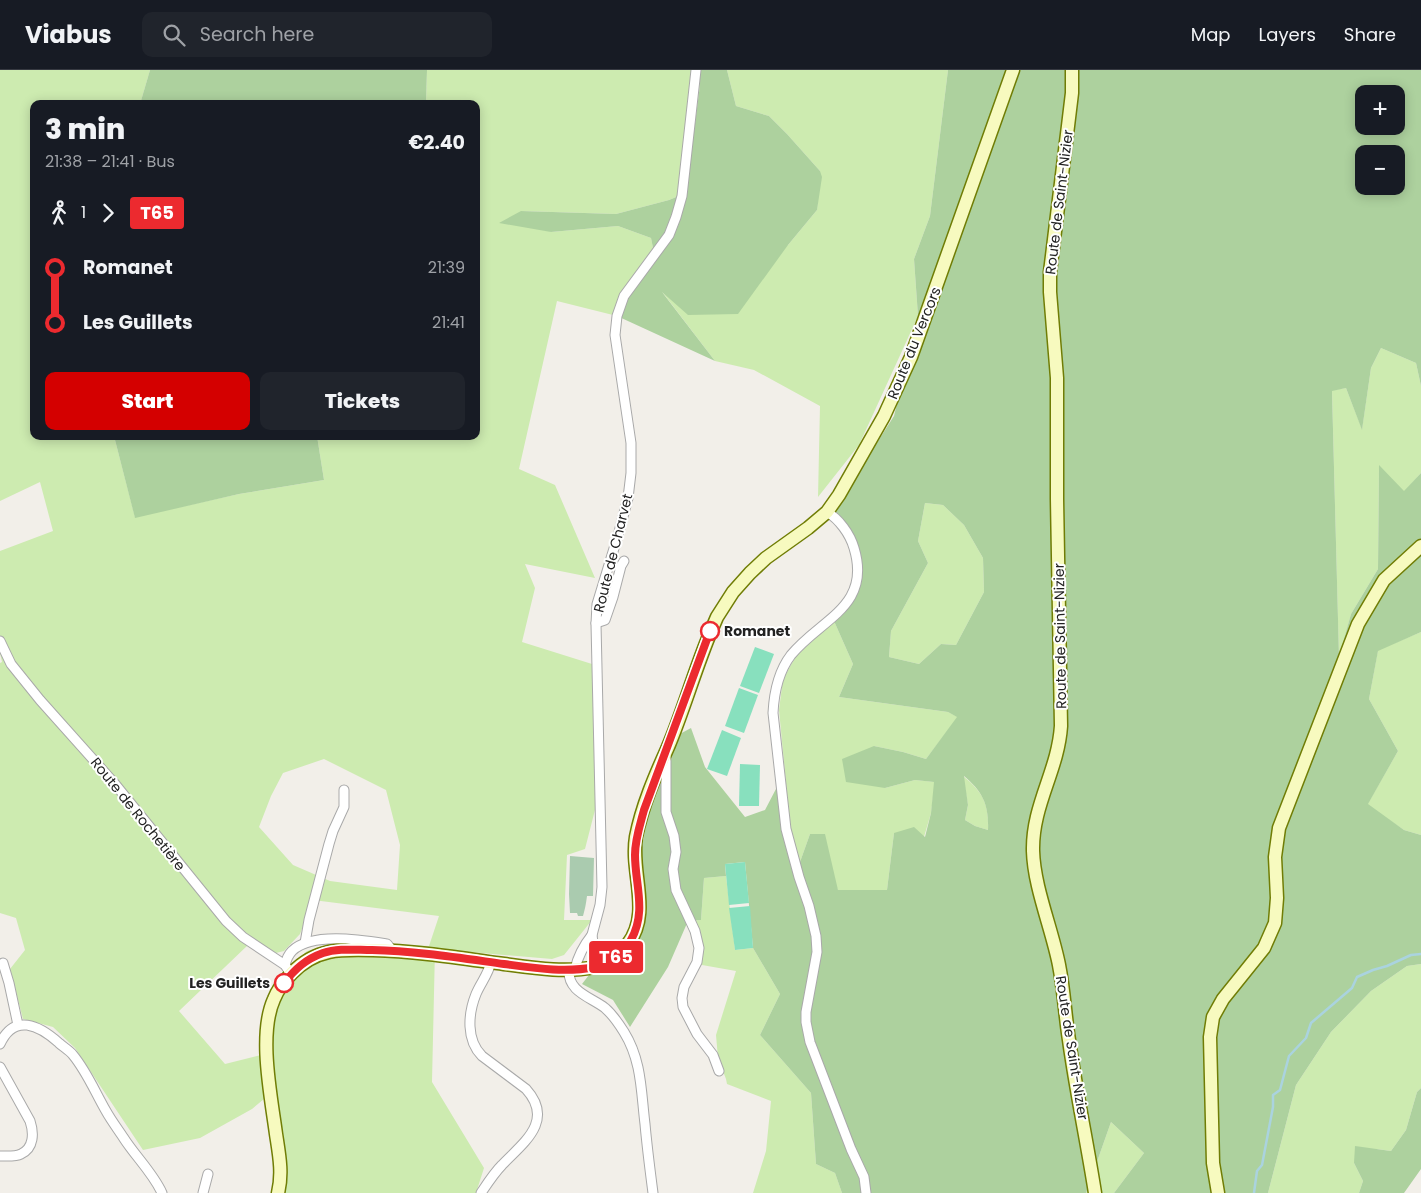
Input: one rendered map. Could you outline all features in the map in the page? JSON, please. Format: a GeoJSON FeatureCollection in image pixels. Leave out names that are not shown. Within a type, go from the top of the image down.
{"type":"FeatureCollection","features":[{"type":"Feature","properties":{"kind":"main road","name":"Route du Vercors"},"geometry":{"type":"LineString","coordinates":[[278,1193],[280,1166],[269,1080],[267,1038],[274,1000],[288,969],[329,951],[347,949],[392,950],[526,967],[572,969],[596,966],[611,960],[631,940],[636,929],[640,910],[635,853],[636,837],[644,810],[717,617],[733,592],[750,573],[766,558],[827,512],[839,495],[884,416],[911,357],[1013,70]]}},
{"type":"Feature","properties":{"kind":"main road","name":"Route de Saint-Nizier"},"geometry":{"type":"LineString","coordinates":[[1072,70],[1071,101],[1050,272],[1057,378],[1056,499],[1061,726],[1056,760],[1036,819],[1033,853],[1038,882],[1059,967],[1070,1047],[1096,1193]]}},
{"type":"Feature","properties":{"kind":"main road"},"geometry":{"type":"LineString","coordinates":[[1218,1193],[1213,1163],[1210,1037],[1213,1016],[1223,999],[1264,948],[1275,923],[1277,898],[1275,857],[1279,828],[1358,624],[1384,580],[1421,546]]}},
{"type":"Feature","properties":{"kind":"street","name":"Route de Charvet"},"geometry":{"type":"LineString","coordinates":[[596,966],[592,935],[600,905],[602,887],[597,604],[628,498],[631,473],[631,443],[615,335],[624,296],[669,236],[676,217],[682,196],[696,70]]}},
{"type":"Feature","properties":{"kind":"street"},"geometry":{"type":"LineString","coordinates":[[827,512],[848,533],[853,544],[858,572],[857,583],[842,609],[808,638],[787,661],[774,694],[773,713],[786,829],[816,936],[817,952],[806,1012],[806,1022],[810,1042],[851,1149],[864,1177],[866,1193]]}},
{"type":"Feature","properties":{"kind":"street"},"geometry":{"type":"LineString","coordinates":[[596,623],[605,620],[624,561]]}},
{"type":"Feature","properties":{"kind":"street","name":"Route de Rochetière"},"geometry":{"type":"LineString","coordinates":[[0,641],[11,664],[115,784],[226,922],[243,937],[288,969]]}},
{"type":"Feature","properties":{"kind":"street"},"geometry":{"type":"LineString","coordinates":[[666,751],[666,812],[674,836],[676,852],[673,869],[676,890],[695,931],[699,948],[697,962],[684,987],[683,1007],[697,1034],[713,1055],[719,1071]]}},
{"type":"Feature","properties":{"kind":"street"},"geometry":{"type":"LineString","coordinates":[[305,943],[309,920],[329,844],[344,807],[344,790]]}},
{"type":"Feature","properties":{"kind":"street","name":"Route de Charvet"},"geometry":{"type":"LineString","coordinates":[[572,969],[592,935]]}},
{"type":"Feature","properties":{"kind":"street"},"geometry":{"type":"LineString","coordinates":[[288,969],[292,952],[305,943],[327,939],[363,941],[387,944],[392,950]]}},
{"type":"Feature","properties":{"kind":"street"},"geometry":{"type":"LineString","coordinates":[[481,1193],[500,1167],[526,1141],[534,1130],[537,1118],[536,1104],[531,1094],[482,1056],[477,1051],[472,1040],[470,1028],[471,1010],[476,993],[488,972],[491,962]]}},
{"type":"Feature","properties":{"kind":"street"},"geometry":{"type":"LineString","coordinates":[[3,963],[18,1025]]}},
{"type":"Feature","properties":{"kind":"street"},"geometry":{"type":"LineString","coordinates":[[572,969],[568,978],[572,984],[580,993],[604,1007],[613,1016],[636,1055],[640,1073],[653,1193]]}},
{"type":"Feature","properties":{"kind":"street"},"geometry":{"type":"LineString","coordinates":[[0,1044],[10,1031],[18,1025],[26,1025],[47,1032],[72,1054],[83,1069],[132,1152],[162,1193]]}},
{"type":"Feature","properties":{"kind":"street"},"geometry":{"type":"LineString","coordinates":[[0,1068],[30,1121],[33,1136],[31,1144],[20,1155],[0,1156]]}},
{"type":"Feature","properties":{"kind":"street"},"geometry":{"type":"LineString","coordinates":[[202,1193],[208,1174]]}},
{"type":"Feature","properties":{"kind":"green space"},"geometry":{"type":"Polygon","coordinates":[[[0,70],[150,70],[141,100],[30,100],[30,440],[115,440],[135,517],[239,494],[324,480],[318,440],[480,440],[480,100],[426,100],[427,70],[691,70],[700,85],[686,193],[669,200],[616,214],[521,211],[551,232],[618,226],[651,238],[653,248],[617,316],[557,301],[519,469],[555,485],[595,578],[525,564],[535,588],[522,642],[592,664],[596,806],[585,849],[567,855],[564,920],[592,920],[564,955],[552,959],[435,949],[432,1082],[484,1168],[476,1193],[283,1193],[286,1164],[276,1089],[252,1109],[200,1138],[143,1150],[75,1048],[53,1027],[23,1019],[10,969],[25,950],[16,918],[0,913],[0,663],[2,662],[0,653],[0,551],[53,531],[40,482],[0,501],[0,70]],[[324,759],[283,773],[271,796],[259,827],[293,865],[330,881],[397,890],[400,845],[386,790],[324,759]],[[313,900],[300,934],[284,951],[276,953],[255,943],[248,945],[179,1011],[225,1064],[261,1055],[267,998],[284,971],[307,951],[333,944],[364,943],[429,946],[439,916],[313,900]]]}},
{"type":"Feature","properties":{"kind":"green space"},"geometry":{"type":"Polygon","coordinates":[[[150,70],[427,70],[426,100],[141,100],[150,70]]]}},
{"type":"Feature","properties":{"kind":"green space"},"geometry":{"type":"Polygon","coordinates":[[[691,70],[727,70],[736,106],[769,116],[820,171],[822,177],[817,210],[788,245],[738,314],[688,315],[662,292],[715,361],[617,316],[653,248],[651,238],[618,226],[551,232],[499,223],[521,211],[616,214],[669,200],[686,193],[700,85],[691,70]]]}},
{"type":"Feature","properties":{"kind":"green space"},"geometry":{"type":"Polygon","coordinates":[[[727,70],[948,70],[930,216],[914,259],[918,316],[859,445],[818,497],[820,406],[754,370],[715,361],[660,289],[788,245],[817,210],[820,171],[769,116],[736,106],[727,70]]]}},
{"type":"Feature","properties":{"kind":"green space"},"geometry":{"type":"Polygon","coordinates":[[[948,70],[1421,70],[1421,386],[1416,363],[1381,348],[1371,368],[1362,430],[1346,388],[1332,391],[1339,657],[1351,614],[1378,569],[1379,465],[1404,491],[1421,473],[1421,632],[1378,651],[1369,699],[1398,751],[1368,804],[1404,830],[1421,835],[1421,964],[1407,966],[1371,991],[1331,1032],[1296,1085],[1268,1193],[1114,1193],[1144,1153],[1111,1122],[1086,1193],[842,1193],[835,1173],[816,1164],[811,1093],[760,1035],[780,994],[753,948],[745,862],[725,864],[726,876],[704,878],[701,920],[688,921],[668,967],[630,1027],[613,1000],[582,984],[589,975],[635,946],[647,911],[641,865],[642,847],[661,744],[691,728],[705,767],[745,817],[765,810],[777,787],[781,823],[800,862],[810,834],[825,834],[838,890],[887,890],[894,833],[914,827],[925,837],[931,813],[934,782],[915,780],[885,788],[846,782],[842,759],[874,746],[926,759],[957,717],[948,712],[839,697],[853,664],[834,621],[855,597],[862,570],[855,538],[834,510],[894,416],[918,316],[914,259],[930,216],[948,70]],[[925,503],[918,541],[928,563],[891,631],[889,657],[919,664],[941,644],[956,645],[984,592],[983,558],[964,525],[943,505],[925,503]],[[964,776],[968,805],[965,820],[975,826],[988,830],[984,800],[976,788],[964,776]]]}},
{"type":"Feature","properties":{"kind":"green space"},"geometry":{"type":"Polygon","coordinates":[[[1381,348],[1416,363],[1421,386],[1421,473],[1404,492],[1379,466],[1378,569],[1351,614],[1339,659],[1332,390],[1346,388],[1362,429],[1371,368],[1381,348]]]}},
{"type":"Feature","properties":{"kind":"green space"},"geometry":{"type":"Polygon","coordinates":[[[115,440],[318,440],[324,480],[239,494],[135,518],[115,440]]]}},
{"type":"Feature","properties":{"kind":"green space"},"geometry":{"type":"Polygon","coordinates":[[[925,503],[943,505],[964,525],[983,558],[984,592],[956,645],[941,644],[919,664],[889,657],[891,631],[928,563],[918,541],[925,503]]]}},
{"type":"Feature","properties":{"kind":"green space"},"geometry":{"type":"Polygon","coordinates":[[[834,621],[853,664],[839,697],[948,712],[958,717],[926,759],[874,746],[885,788],[915,780],[935,782],[931,813],[924,837],[894,833],[887,890],[838,890],[810,834],[800,862],[792,846],[779,710],[783,679],[796,656],[834,621]]]}},
{"type":"Feature","properties":{"kind":"green space"},"geometry":{"type":"Polygon","coordinates":[[[1421,632],[1421,835],[1404,830],[1367,805],[1398,751],[1369,699],[1378,650],[1421,632]]]}},
{"type":"Feature","properties":{"kind":"green space"},"geometry":{"type":"Polygon","coordinates":[[[755,647],[774,654],[759,693],[740,686],[755,647]]]}},
{"type":"Feature","properties":{"kind":"green space"},"geometry":{"type":"Polygon","coordinates":[[[739,688],[758,695],[744,733],[725,726],[739,688]]]}},
{"type":"Feature","properties":{"kind":"green space"},"geometry":{"type":"Polygon","coordinates":[[[722,730],[741,738],[727,776],[707,769],[722,730]]]}},
{"type":"Feature","properties":{"kind":"green space"},"geometry":{"type":"Polygon","coordinates":[[[740,764],[760,765],[759,806],[739,806],[740,764]]]}},
{"type":"Feature","properties":{"kind":"green space"},"geometry":{"type":"Polygon","coordinates":[[[963,776],[980,793],[983,799],[986,806],[988,830],[975,826],[965,820],[968,805],[963,776]]]}},
{"type":"Feature","properties":{"kind":"green space"},"geometry":{"type":"Polygon","coordinates":[[[570,856],[594,858],[593,896],[587,896],[583,916],[578,916],[577,913],[570,913],[570,856]]]}},
{"type":"Feature","properties":{"kind":"green space"},"geometry":{"type":"Polygon","coordinates":[[[745,862],[749,903],[729,905],[725,864],[745,862]]]}},
{"type":"Feature","properties":{"kind":"green space"},"geometry":{"type":"Polygon","coordinates":[[[726,876],[735,950],[753,948],[780,994],[760,1035],[811,1093],[816,1164],[835,1173],[842,1193],[753,1193],[766,1151],[771,1101],[727,1084],[718,1058],[716,1035],[736,971],[702,965],[688,921],[701,920],[704,878],[726,876]]]}},
{"type":"Feature","properties":{"kind":"green space"},"geometry":{"type":"Polygon","coordinates":[[[750,906],[753,948],[735,950],[729,908],[750,906]]]}},
{"type":"Feature","properties":{"kind":"green space"},"geometry":{"type":"Polygon","coordinates":[[[1421,964],[1421,1088],[1417,1092],[1406,1130],[1391,1151],[1377,1149],[1354,1163],[1363,1181],[1359,1193],[1268,1193],[1296,1085],[1331,1032],[1371,991],[1407,966],[1421,964]]]}},
{"type":"Feature","properties":{"kind":"green space"},"geometry":{"type":"Polygon","coordinates":[[[1421,1088],[1421,1169],[1404,1193],[1359,1193],[1363,1181],[1354,1163],[1355,1146],[1391,1151],[1406,1130],[1417,1092],[1421,1088]]]}},
{"type":"Feature","properties":{"kind":"green space"},"geometry":{"type":"Polygon","coordinates":[[[1111,1122],[1144,1153],[1114,1193],[1086,1193],[1111,1122]]]}},
{"type":"Feature","properties":{"kind":"waterway"},"geometry":{"type":"LineString","coordinates":[[1254,1193],[1257,1171],[1262,1165],[1273,1107],[1273,1095],[1280,1090],[1289,1056],[1306,1038],[1311,1023],[1352,988],[1357,977],[1411,955],[1421,954]]}},
{"type":"Feature","properties":{"kind":"bus line","name":"T65"},"geometry":{"type":"LineString","coordinates":[[284,983],[304,962],[329,951],[347,949],[392,950],[556,969],[596,966],[605,964],[617,956],[631,940],[639,917],[640,903],[635,853],[636,837],[653,783],[710,631]]}},
{"type":"Feature","properties":{"kind":"place","name":"Romanet"},"geometry":{"type":"Point","coordinates":[710,631]}},
{"type":"Feature","properties":{"kind":"place","name":"Les Guillets"},"geometry":{"type":"Point","coordinates":[284,983]}}]}
